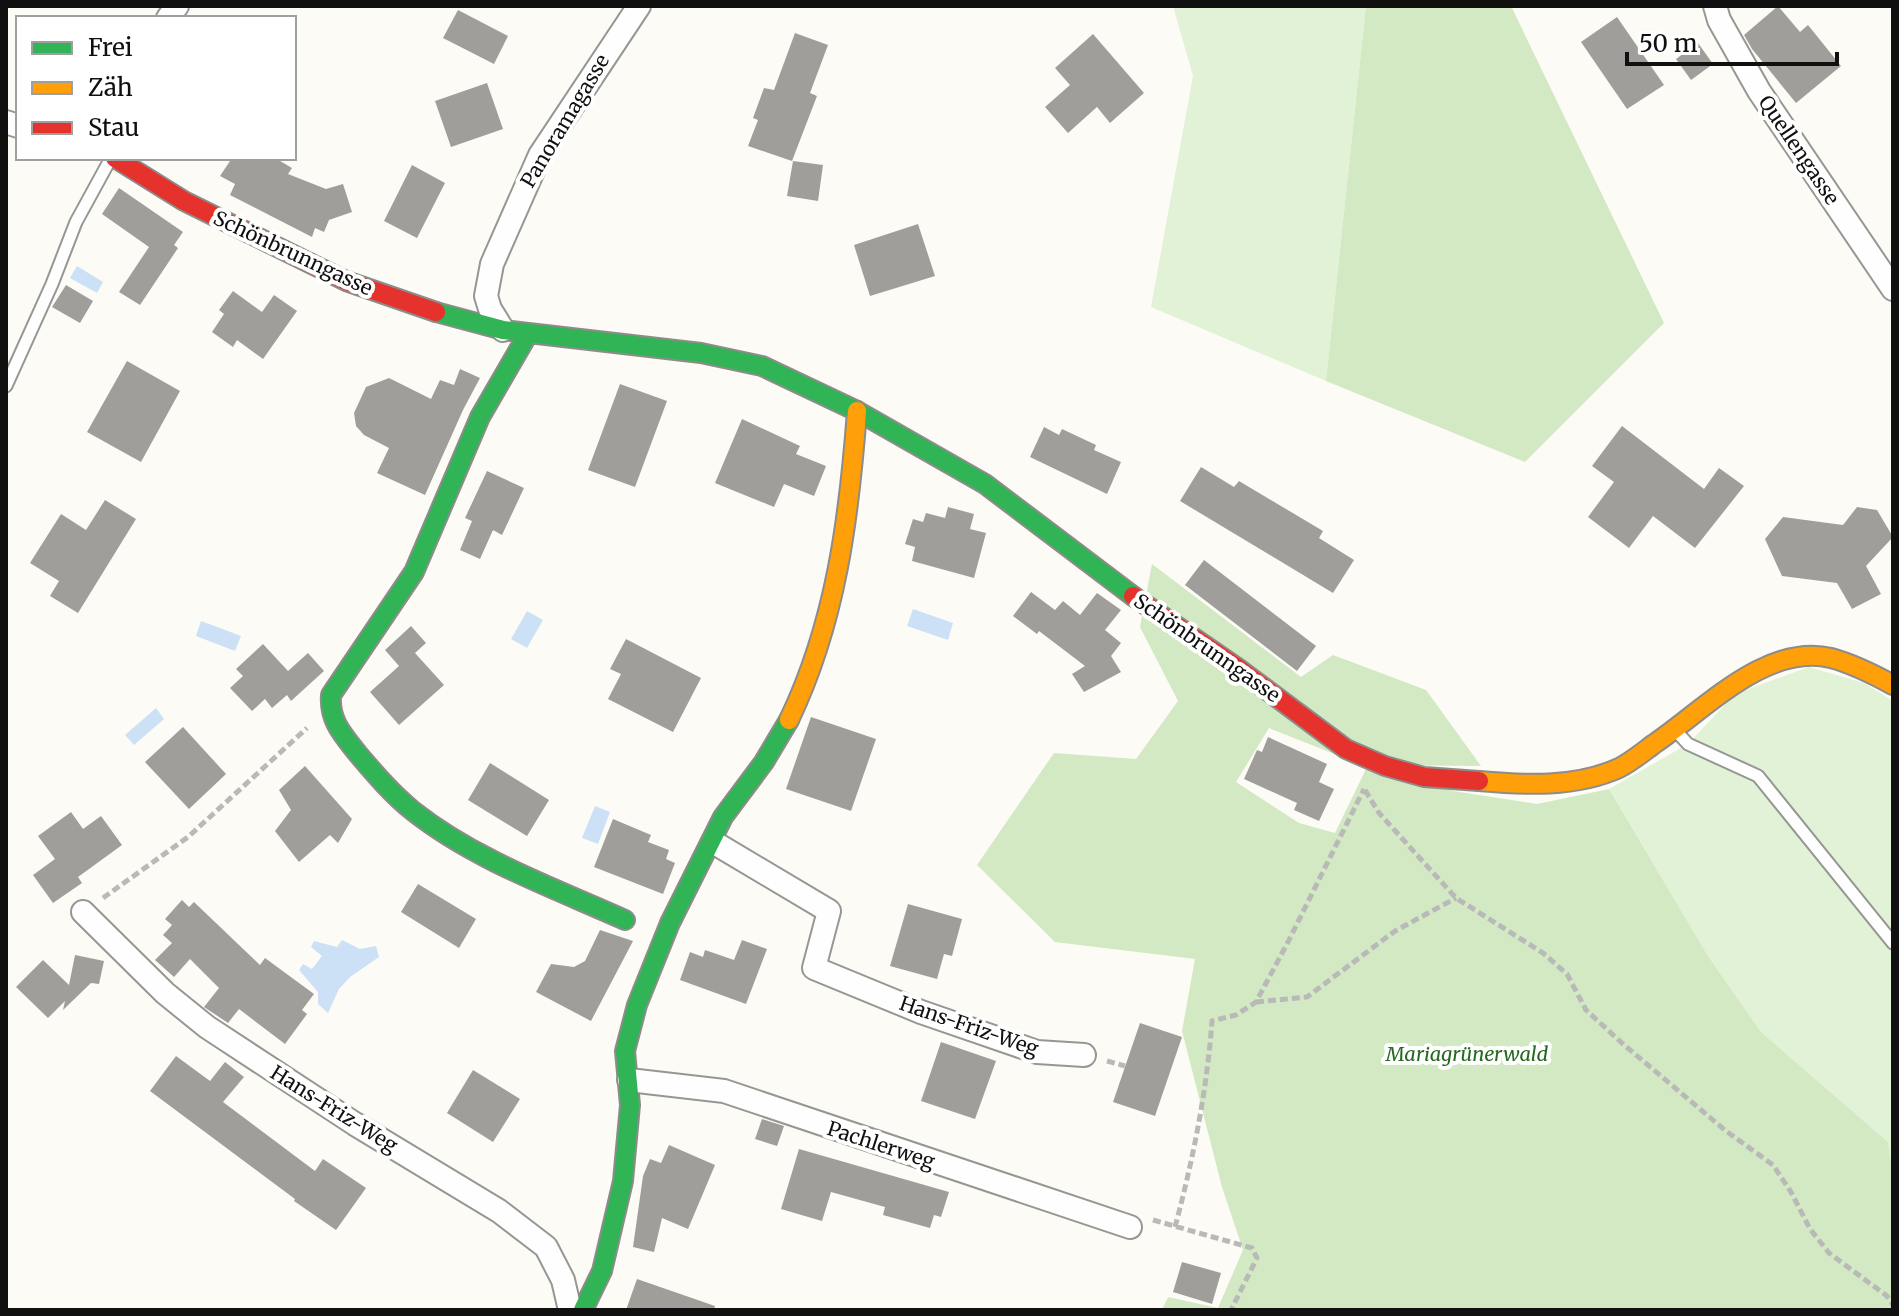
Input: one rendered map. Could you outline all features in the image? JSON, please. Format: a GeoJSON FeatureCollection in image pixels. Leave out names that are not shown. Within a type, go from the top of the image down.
{"type":"FeatureCollection","features":[{"type":"Feature","properties":{"kind":"street","name":"Panoramagasse"},"geometry":{"type":"LineString","coordinates":[[503,330],[486,296],[492,264],[540,155],[639,6]]}},
{"type":"Feature","properties":{"kind":"street","name":"Quellengasse"},"geometry":{"type":"LineString","coordinates":[[1715,6],[1719,20],[1759,91],[1893,289]]}},
{"type":"Feature","properties":{"kind":"street","name":"Schönbrunngasse"},"geometry":{"type":"LineString","coordinates":[[116,160],[184,201],[346,281],[456,319],[528,334],[656,347],[762,366],[857,411],[985,484],[1115,583],[1239,669],[1346,749],[1385,766],[1424,777],[1535,786],[1589,777],[1619,768],[1675,731],[1732,685],[1765,666],[1791,658],[1828,657],[1866,670],[1893,685]]}},
{"type":"Feature","properties":{"kind":"street"},"geometry":{"type":"LineString","coordinates":[[528,334],[480,417],[414,572],[331,695],[329,709],[334,725],[370,767],[420,816],[492,861],[625,920]]}},
{"type":"Feature","properties":{"kind":"street"},"geometry":{"type":"LineString","coordinates":[[583,1310],[592,1301],[612,1237],[626,1157],[630,1109],[624,1058],[627,1035],[668,926],[724,815],[762,767],[794,710],[830,618],[851,503],[857,411]]}},
{"type":"Feature","properties":{"kind":"street","name":"Hans-Friz-Weg"},"geometry":{"type":"LineString","coordinates":[[713,842],[829,911],[814,968],[921,1012],[1037,1052],[1084,1055]]}},
{"type":"Feature","properties":{"kind":"street","name":"Hans-Friz-Weg"},"geometry":{"type":"LineString","coordinates":[[83,912],[165,993],[207,1027],[355,1124],[499,1211],[546,1247],[563,1280],[570,1310]]}},
{"type":"Feature","properties":{"kind":"street","name":"Pachlerweg"},"geometry":{"type":"LineString","coordinates":[[629,1080],[724,1091],[1139,1223]]}},
{"type":"Feature","properties":{"kind":"lane"},"geometry":{"type":"LineString","coordinates":[[6,386],[76,222],[112,160]]}},
{"type":"Feature","properties":{"kind":"lane"},"geometry":{"type":"LineString","coordinates":[[1675,731],[1688,744],[1758,776],[1893,943]]}},
{"type":"Feature","properties":{"kind":"path"},"geometry":{"type":"LineString","coordinates":[[83,912],[188,837],[329,709]]}},
{"type":"Feature","properties":{"kind":"path"},"geometry":{"type":"LineString","coordinates":[[1256,1002],[1364,788],[1379,813],[1456,898],[1543,953],[1567,974],[1586,1010],[1726,1131],[1773,1165],[1810,1229],[1829,1253],[1887,1296],[1893,1305]]}},
{"type":"Feature","properties":{"kind":"path"},"geometry":{"type":"LineString","coordinates":[[1175,1227],[1188,1177],[1210,1054],[1212,1021],[1236,1015],[1256,1002],[1307,997],[1395,931],[1456,898]]}},
{"type":"Feature","properties":{"kind":"path"},"geometry":{"type":"LineString","coordinates":[[1139,1223],[1175,1227],[1252,1248],[1257,1258],[1231,1310]]}},
{"type":"Feature","properties":{"kind":"green space"},"geometry":{"type":"Polygon","coordinates":[[[1173,6],[1366,6],[1326,381],[1151,307],[1193,76],[1173,6]]]}},
{"type":"Feature","properties":{"kind":"green space"},"geometry":{"type":"Polygon","coordinates":[[[1366,6],[1511,6],[1664,323],[1525,462],[1326,381],[1366,6]]]}},
{"type":"Feature","properties":{"kind":"green space","name":"Mariagrünerwald"},"geometry":{"type":"Polygon","coordinates":[[[1152,564],[1301,677],[1333,655],[1426,690],[1481,766],[1362,765],[1269,728],[1236,782],[1299,823],[1335,833],[1367,767],[1453,791],[1537,804],[1609,789],[1708,956],[1761,1032],[1888,1142],[1893,1175],[1893,1310],[1162,1310],[1168,1297],[1218,1308],[1243,1250],[1222,1187],[1182,1031],[1195,959],[1055,942],[977,865],[1054,753],[1136,759],[1178,701],[1140,627],[1152,564]]]}},
{"type":"Feature","properties":{"kind":"green space"},"geometry":{"type":"Polygon","coordinates":[[[1809,667],[1864,683],[1893,701],[1893,1175],[1888,1142],[1761,1032],[1708,956],[1609,789],[1688,744],[1735,694],[1809,667]]]}},
{"type":"Feature","properties":{"kind":"water"},"geometry":{"type":"Polygon","coordinates":[[[77,266],[103,282],[97,293],[70,278],[77,266]]]}},
{"type":"Feature","properties":{"kind":"water"},"geometry":{"type":"Polygon","coordinates":[[[913,609],[953,623],[948,640],[907,626],[913,609]]]}},
{"type":"Feature","properties":{"kind":"water"},"geometry":{"type":"Polygon","coordinates":[[[527,611],[543,620],[527,648],[511,639],[527,611]]]}},
{"type":"Feature","properties":{"kind":"water"},"geometry":{"type":"Polygon","coordinates":[[[201,621],[241,636],[235,651],[196,636],[201,621]]]}},
{"type":"Feature","properties":{"kind":"water"},"geometry":{"type":"Polygon","coordinates":[[[156,708],[164,719],[134,745],[125,735],[156,708]]]}},
{"type":"Feature","properties":{"kind":"water"},"geometry":{"type":"Polygon","coordinates":[[[595,806],[610,812],[598,844],[582,838],[595,806]]]}},
{"type":"Feature","properties":{"kind":"water"},"geometry":{"type":"Polygon","coordinates":[[[342,940],[360,949],[376,946],[379,957],[350,977],[339,989],[328,1013],[318,1004],[318,992],[299,970],[303,964],[312,969],[322,956],[311,947],[314,941],[337,947],[342,940]]]}},
{"type":"Feature","properties":{"kind":"building"},"geometry":{"type":"Polygon","coordinates":[[[1778,6],[1800,32],[1808,25],[1841,66],[1796,103],[1744,35],[1778,6]]]}},
{"type":"Feature","properties":{"kind":"building"},"geometry":{"type":"Polygon","coordinates":[[[458,10],[508,36],[494,64],[443,38],[458,10]]]}},
{"type":"Feature","properties":{"kind":"building"},"geometry":{"type":"Polygon","coordinates":[[[1617,17],[1664,85],[1627,109],[1581,42],[1617,17]]]}},
{"type":"Feature","properties":{"kind":"building"},"geometry":{"type":"Polygon","coordinates":[[[795,33],[828,45],[810,93],[817,96],[792,161],[748,146],[758,120],[753,118],[764,88],[774,90],[795,33]]]}},
{"type":"Feature","properties":{"kind":"building"},"geometry":{"type":"Polygon","coordinates":[[[1093,34],[1144,93],[1110,123],[1097,107],[1068,133],[1045,107],[1070,85],[1055,68],[1093,34]]]}},
{"type":"Feature","properties":{"kind":"building"},"geometry":{"type":"Polygon","coordinates":[[[1698,43],[1713,64],[1691,80],[1676,59],[1698,43]]]}},
{"type":"Feature","properties":{"kind":"building"},"geometry":{"type":"Polygon","coordinates":[[[487,83],[503,129],[451,147],[435,101],[487,83]]]}},
{"type":"Feature","properties":{"kind":"building"},"geometry":{"type":"Polygon","coordinates":[[[231,160],[278,160],[292,168],[288,174],[326,189],[343,184],[352,212],[329,220],[324,232],[315,228],[312,237],[230,195],[235,184],[220,176],[231,160]]]}},
{"type":"Feature","properties":{"kind":"building"},"geometry":{"type":"Polygon","coordinates":[[[793,161],[823,165],[818,201],[787,196],[793,161]]]}},
{"type":"Feature","properties":{"kind":"building"},"geometry":{"type":"Polygon","coordinates":[[[412,165],[445,183],[417,238],[384,221],[412,165]]]}},
{"type":"Feature","properties":{"kind":"building"},"geometry":{"type":"Polygon","coordinates":[[[119,188],[183,232],[174,245],[178,248],[140,305],[119,292],[149,247],[102,214],[119,188]]]}},
{"type":"Feature","properties":{"kind":"building"},"geometry":{"type":"Polygon","coordinates":[[[918,224],[935,276],[870,296],[854,245],[918,224]]]}},
{"type":"Feature","properties":{"kind":"building"},"geometry":{"type":"Polygon","coordinates":[[[66,285],[93,301],[80,323],[52,307],[66,285]]]}},
{"type":"Feature","properties":{"kind":"building"},"geometry":{"type":"Polygon","coordinates":[[[233,291],[262,312],[274,295],[297,311],[263,359],[237,340],[233,347],[212,332],[224,314],[219,310],[233,291]]]}},
{"type":"Feature","properties":{"kind":"building"},"geometry":{"type":"Polygon","coordinates":[[[127,361],[180,391],[141,462],[87,432],[127,361]]]}},
{"type":"Feature","properties":{"kind":"building"},"geometry":{"type":"Polygon","coordinates":[[[460,369],[480,378],[425,495],[377,473],[389,448],[364,435],[356,426],[354,413],[366,387],[389,378],[431,399],[440,380],[454,385],[460,369]]]}},
{"type":"Feature","properties":{"kind":"building"},"geometry":{"type":"Polygon","coordinates":[[[620,384],[667,401],[635,487],[588,470],[620,384]]]}},
{"type":"Feature","properties":{"kind":"building"},"geometry":{"type":"Polygon","coordinates":[[[742,419],[800,446],[796,454],[826,466],[814,496],[784,484],[774,507],[715,483],[742,419]]]}},
{"type":"Feature","properties":{"kind":"building"},"geometry":{"type":"Polygon","coordinates":[[[1622,426],[1704,489],[1719,468],[1744,486],[1695,548],[1653,516],[1629,548],[1588,517],[1614,482],[1592,466],[1622,426]]]}},
{"type":"Feature","properties":{"kind":"building"},"geometry":{"type":"Polygon","coordinates":[[[1044,427],[1059,435],[1062,429],[1096,445],[1094,450],[1121,462],[1107,494],[1030,457],[1044,427]]]}},
{"type":"Feature","properties":{"kind":"building"},"geometry":{"type":"Polygon","coordinates":[[[1201,467],[1234,487],[1239,481],[1323,531],[1319,538],[1354,560],[1333,593],[1180,501],[1201,467]]]}},
{"type":"Feature","properties":{"kind":"building"},"geometry":{"type":"Polygon","coordinates":[[[487,471],[524,488],[502,535],[493,530],[480,559],[460,550],[472,521],[465,518],[487,471]]]}},
{"type":"Feature","properties":{"kind":"building"},"geometry":{"type":"Polygon","coordinates":[[[105,500],[136,519],[78,613],[50,596],[59,581],[30,563],[61,514],[86,530],[105,500]]]}},
{"type":"Feature","properties":{"kind":"building"},"geometry":{"type":"Polygon","coordinates":[[[948,507],[974,514],[970,529],[986,533],[974,578],[912,561],[915,547],[905,544],[913,519],[923,522],[926,513],[945,518],[948,507]]]}},
{"type":"Feature","properties":{"kind":"building"},"geometry":{"type":"Polygon","coordinates":[[[1857,507],[1877,510],[1893,537],[1866,566],[1881,594],[1852,609],[1837,583],[1782,576],[1765,539],[1783,517],[1843,525],[1857,507]]]}},
{"type":"Feature","properties":{"kind":"building"},"geometry":{"type":"Polygon","coordinates":[[[1204,560],[1316,646],[1297,671],[1185,585],[1204,560]]]}},
{"type":"Feature","properties":{"kind":"building"},"geometry":{"type":"Polygon","coordinates":[[[1031,592],[1055,610],[1063,601],[1080,615],[1097,593],[1121,610],[1105,630],[1121,643],[1111,656],[1121,672],[1084,692],[1072,674],[1085,666],[1039,631],[1037,634],[1013,616],[1031,592]]]}},
{"type":"Feature","properties":{"kind":"building"},"geometry":{"type":"Polygon","coordinates":[[[411,626],[426,643],[415,653],[444,685],[399,725],[370,692],[399,666],[385,650],[411,626]]]}},
{"type":"Feature","properties":{"kind":"building"},"geometry":{"type":"Polygon","coordinates":[[[626,639],[701,678],[673,732],[608,699],[621,674],[610,669],[626,639]]]}},
{"type":"Feature","properties":{"kind":"building"},"geometry":{"type":"Polygon","coordinates":[[[263,644],[288,671],[308,653],[324,671],[291,701],[287,695],[272,708],[265,699],[252,711],[230,688],[243,676],[236,669],[263,644]]]}},
{"type":"Feature","properties":{"kind":"building"},"geometry":{"type":"Polygon","coordinates":[[[811,717],[876,739],[851,811],[786,789],[811,717]]]}},
{"type":"Feature","properties":{"kind":"building"},"geometry":{"type":"Polygon","coordinates":[[[183,727],[226,774],[189,809],[145,762],[183,727]]]}},
{"type":"Feature","properties":{"kind":"building"},"geometry":{"type":"Polygon","coordinates":[[[1268,737],[1327,764],[1319,782],[1334,789],[1319,821],[1294,810],[1297,803],[1244,779],[1257,750],[1262,752],[1268,737]]]}},
{"type":"Feature","properties":{"kind":"building"},"geometry":{"type":"Polygon","coordinates":[[[490,763],[549,800],[527,836],[468,800],[490,763]]]}},
{"type":"Feature","properties":{"kind":"building"},"geometry":{"type":"Polygon","coordinates":[[[305,766],[352,819],[338,843],[330,835],[299,862],[275,831],[291,810],[279,790],[305,766]]]}},
{"type":"Feature","properties":{"kind":"building"},"geometry":{"type":"Polygon","coordinates":[[[71,812],[83,829],[101,816],[122,845],[78,877],[82,883],[53,903],[33,875],[55,859],[38,836],[71,812]]]}},
{"type":"Feature","properties":{"kind":"building"},"geometry":{"type":"Polygon","coordinates":[[[613,819],[651,835],[648,842],[669,850],[666,859],[675,863],[663,894],[594,867],[613,819]]]}},
{"type":"Feature","properties":{"kind":"building"},"geometry":{"type":"Polygon","coordinates":[[[418,884],[476,919],[459,948],[401,912],[418,884]]]}},
{"type":"Feature","properties":{"kind":"building"},"geometry":{"type":"Polygon","coordinates":[[[182,900],[189,907],[194,902],[260,965],[265,958],[314,994],[302,1010],[307,1014],[285,1044],[239,1009],[228,1023],[204,1007],[219,988],[190,959],[174,977],[155,960],[172,943],[163,935],[172,925],[165,919],[182,900]]]}},
{"type":"Feature","properties":{"kind":"building"},"geometry":{"type":"Polygon","coordinates":[[[908,904],[962,919],[952,956],[944,954],[937,979],[890,966],[908,904]]]}},
{"type":"Feature","properties":{"kind":"building"},"geometry":{"type":"Polygon","coordinates":[[[600,930],[633,941],[591,1021],[536,992],[551,964],[574,967],[585,961],[600,930]]]}},
{"type":"Feature","properties":{"kind":"building"},"geometry":{"type":"Polygon","coordinates":[[[742,940],[767,949],[746,1004],[680,980],[690,952],[703,957],[705,950],[734,960],[742,940]]]}},
{"type":"Feature","properties":{"kind":"building"},"geometry":{"type":"Polygon","coordinates":[[[75,955],[104,961],[99,984],[91,983],[63,1010],[65,1001],[48,1018],[16,987],[43,960],[69,985],[75,955]]]}},
{"type":"Feature","properties":{"kind":"building"},"geometry":{"type":"Polygon","coordinates":[[[1140,1023],[1182,1037],[1155,1116],[1113,1102],[1140,1023]]]}},
{"type":"Feature","properties":{"kind":"building"},"geometry":{"type":"Polygon","coordinates":[[[941,1042],[996,1061],[975,1119],[921,1101],[941,1042]]]}},
{"type":"Feature","properties":{"kind":"building"},"geometry":{"type":"Polygon","coordinates":[[[176,1056],[210,1081],[225,1062],[244,1077],[223,1102],[315,1171],[323,1159],[366,1188],[336,1230],[150,1091],[176,1056]]]}},
{"type":"Feature","properties":{"kind":"building"},"geometry":{"type":"Polygon","coordinates":[[[473,1070],[520,1099],[493,1142],[447,1113],[473,1070]]]}},
{"type":"Feature","properties":{"kind":"building"},"geometry":{"type":"Polygon","coordinates":[[[762,1119],[784,1126],[777,1146],[755,1139],[762,1119]]]}},
{"type":"Feature","properties":{"kind":"building"},"geometry":{"type":"Polygon","coordinates":[[[669,1145],[715,1165],[688,1229],[662,1218],[654,1252],[633,1247],[643,1176],[650,1159],[661,1163],[669,1145]]]}},
{"type":"Feature","properties":{"kind":"building"},"geometry":{"type":"Polygon","coordinates":[[[799,1149],[949,1192],[941,1217],[934,1215],[930,1228],[883,1215],[885,1207],[831,1192],[822,1221],[781,1209],[799,1149]]]}},
{"type":"Feature","properties":{"kind":"building"},"geometry":{"type":"Polygon","coordinates":[[[1182,1262],[1221,1273],[1212,1304],[1173,1292],[1182,1262]]]}},
{"type":"Feature","properties":{"kind":"building"},"geometry":{"type":"Polygon","coordinates":[[[637,1279],[715,1306],[714,1310],[626,1310],[637,1279]]]}},
{"type":"Feature","properties":{"kind":"traffic: fast"},"geometry":{"type":"LineString","coordinates":[[436,312],[503,330],[701,353],[762,366],[857,411],[985,484],[1133,596]]}},
{"type":"Feature","properties":{"kind":"traffic: fast"},"geometry":{"type":"LineString","coordinates":[[528,334],[480,417],[414,572],[331,695],[332,713],[342,734],[377,776],[405,804],[437,828],[489,859],[625,920]]}},
{"type":"Feature","properties":{"kind":"traffic: fast"},"geometry":{"type":"LineString","coordinates":[[583,1310],[602,1271],[623,1181],[630,1105],[625,1051],[637,1005],[670,923],[723,817],[764,762],[789,720]]}},
{"type":"Feature","properties":{"kind":"traffic: slow"},"geometry":{"type":"LineString","coordinates":[[789,720],[818,646],[838,569],[850,491],[857,411]]}},
{"type":"Feature","properties":{"kind":"traffic: slow"},"geometry":{"type":"LineString","coordinates":[[1479,781],[1567,782],[1619,768],[1737,683],[1783,660],[1807,656],[1831,658],[1893,685]]}},
{"type":"Feature","properties":{"kind":"traffic: jam"},"geometry":{"type":"LineString","coordinates":[[118,160],[184,201],[346,281],[436,312]]}},
{"type":"Feature","properties":{"kind":"traffic: jam"},"geometry":{"type":"LineString","coordinates":[[1133,596],[1239,669],[1346,749],[1385,766],[1424,777],[1479,781]]}}]}
